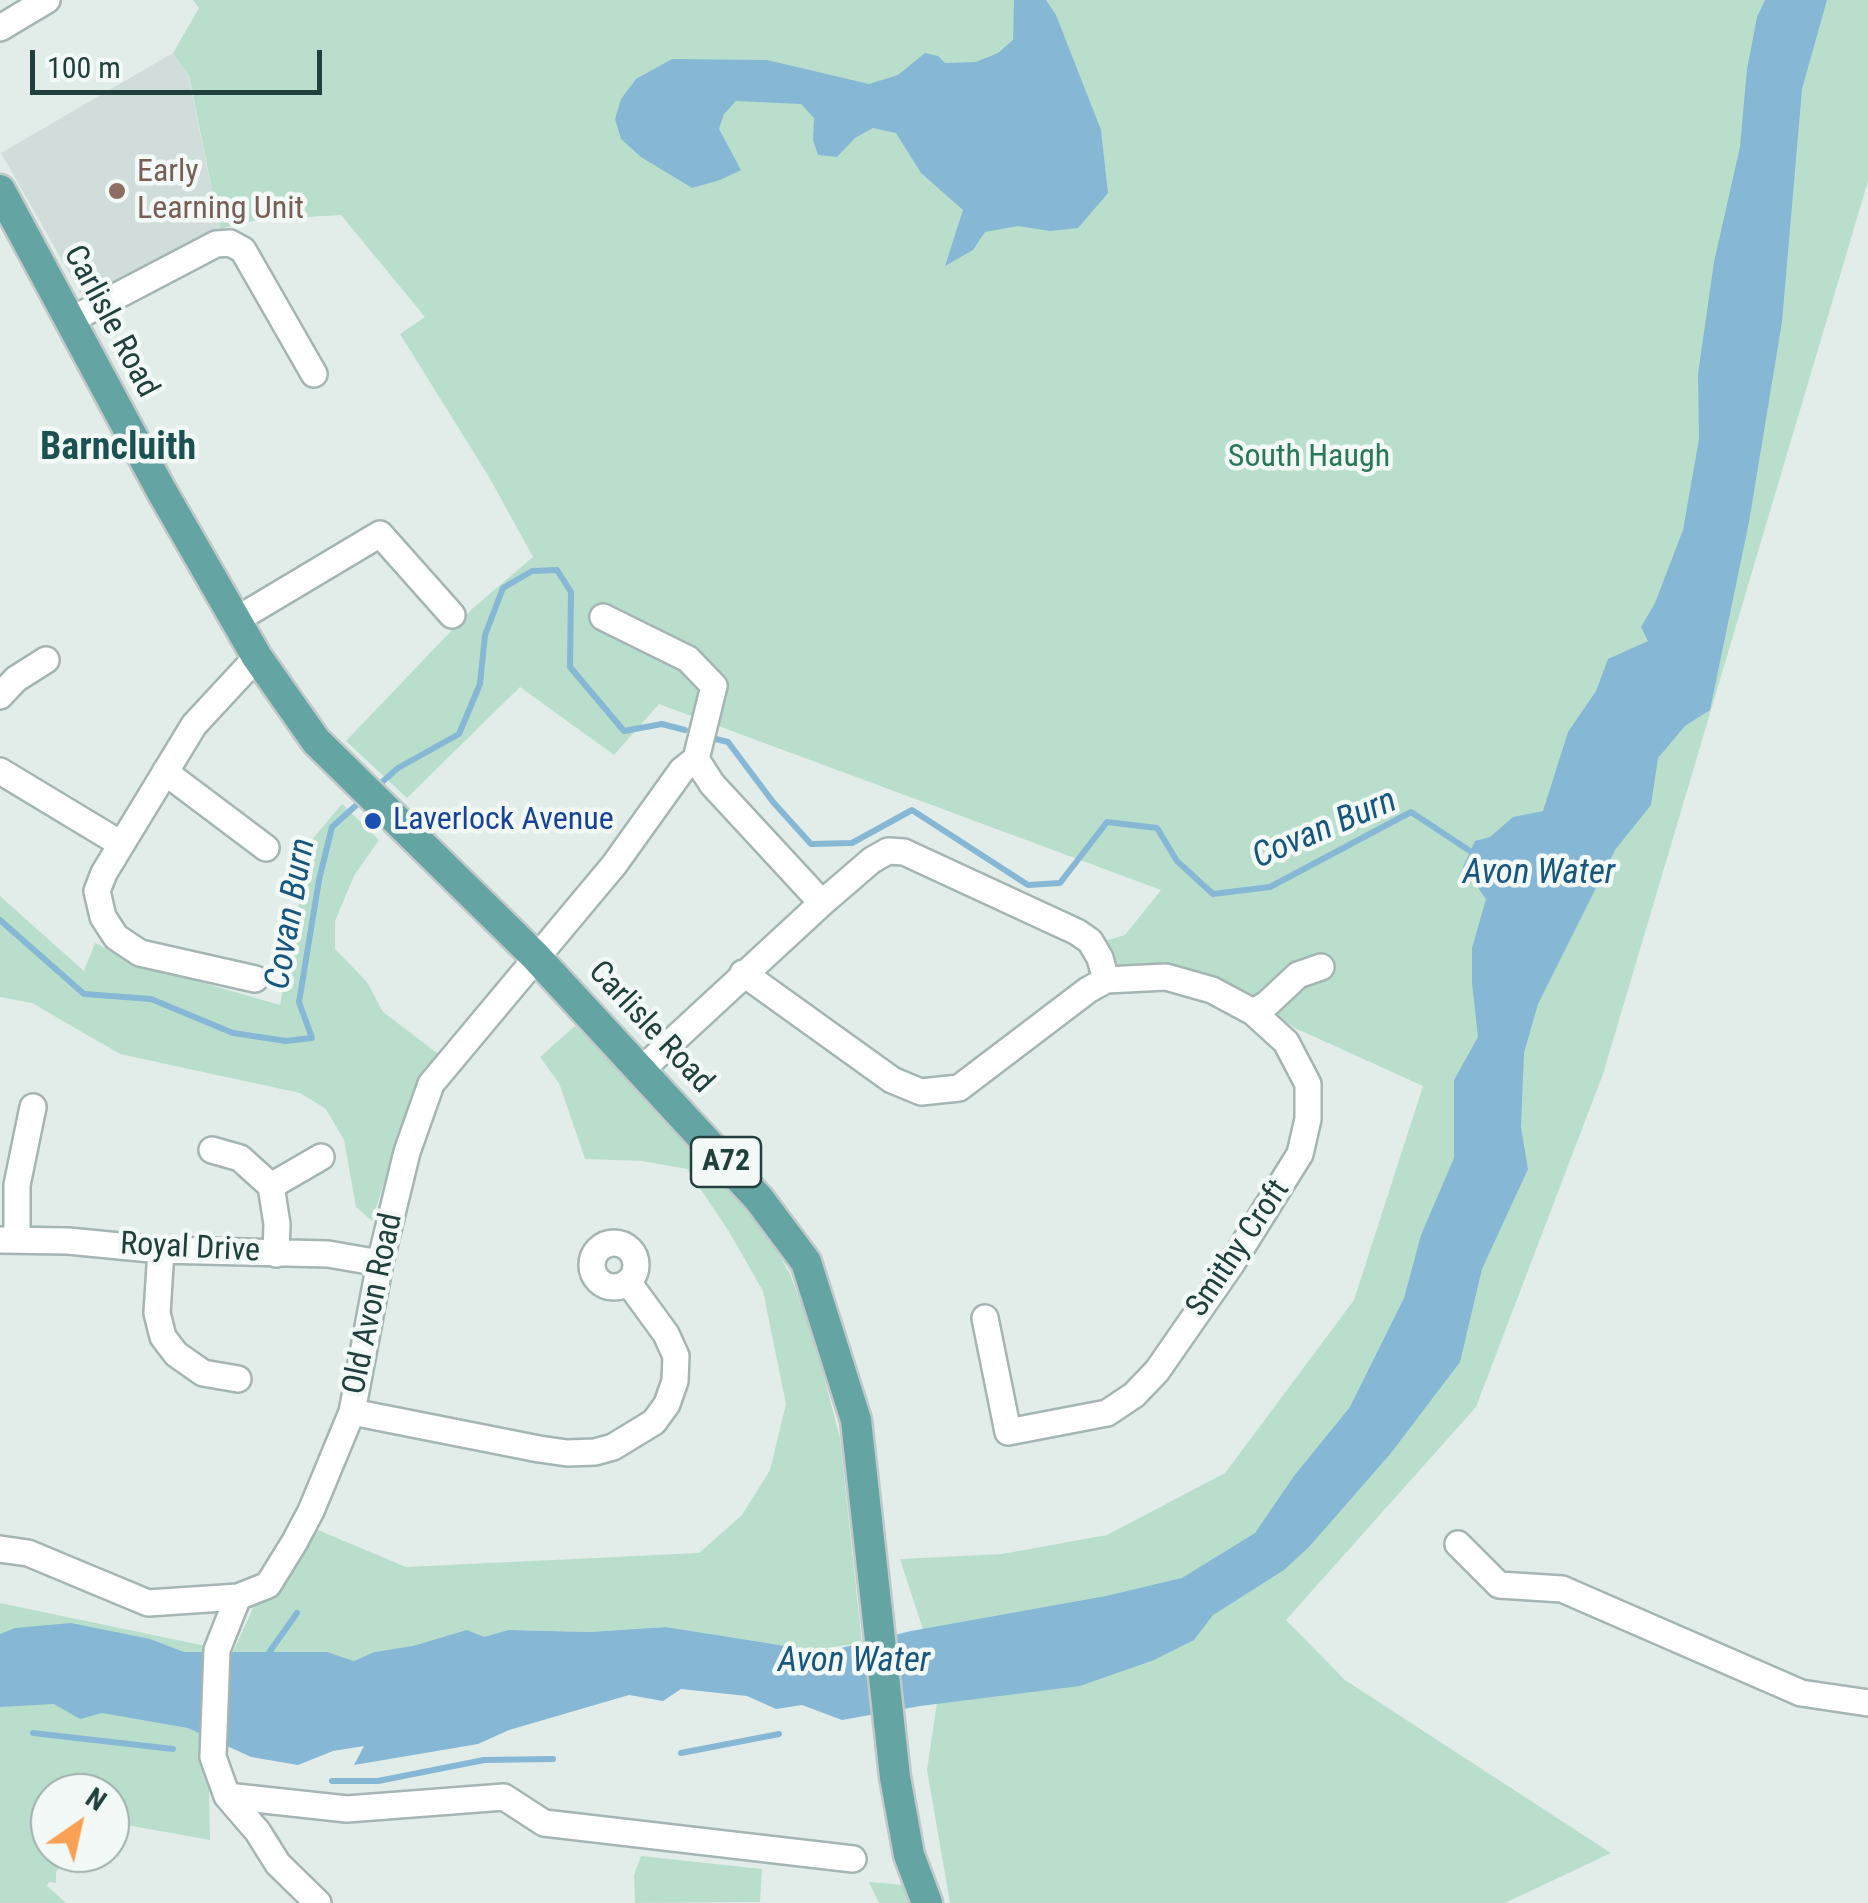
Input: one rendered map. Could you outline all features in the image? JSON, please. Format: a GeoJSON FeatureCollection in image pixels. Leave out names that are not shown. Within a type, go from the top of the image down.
{"type":"FeatureCollection","features":[{"type":"Feature","properties":{"kind":"main road","name":"Carlisle Road"},"geometry":{"type":"LineString","coordinates":[[0,190],[256,657],[316,741],[535,956],[759,1199],[806,1262],[856,1420],[895,1776],[908,1855],[928,1903]]}},
{"type":"Feature","properties":{"kind":"street"},"geometry":{"type":"LineString","coordinates":[[0,28],[47,0]]}},
{"type":"Feature","properties":{"kind":"street"},"geometry":{"type":"LineString","coordinates":[[69,321],[216,244],[230,243],[244,250],[314,374]]}},
{"type":"Feature","properties":{"kind":"street"},"geometry":{"type":"LineString","coordinates":[[236,620],[380,534],[452,615]]}},
{"type":"Feature","properties":{"kind":"street"},"geometry":{"type":"LineString","coordinates":[[603,618],[688,659],[714,686],[696,759],[712,784],[822,903]]}},
{"type":"Feature","properties":{"kind":"street"},"geometry":{"type":"LineString","coordinates":[[255,979],[140,953],[116,937],[103,918],[97,891],[194,725],[256,657]]}},
{"type":"Feature","properties":{"kind":"street"},"geometry":{"type":"LineString","coordinates":[[0,696],[16,679],[46,660]]}},
{"type":"Feature","properties":{"kind":"street","name":"Old Avon Road"},"geometry":{"type":"LineString","coordinates":[[238,1597],[268,1585],[311,1512],[352,1412],[406,1152],[431,1084],[614,866],[682,770],[696,759]]}},
{"type":"Feature","properties":{"kind":"street"},"geometry":{"type":"LineString","coordinates":[[0,771],[122,844]]}},
{"type":"Feature","properties":{"kind":"street"},"geometry":{"type":"LineString","coordinates":[[165,772],[266,848]]}},
{"type":"Feature","properties":{"kind":"street"},"geometry":{"type":"LineString","coordinates":[[640,1072],[743,974],[822,903],[872,860],[888,852],[904,852],[1077,932],[1090,941],[1106,980],[959,1088],[921,1092],[892,1080],[743,974]]}},
{"type":"Feature","properties":{"kind":"street"},"geometry":{"type":"LineString","coordinates":[[1253,1012],[1298,974],[1321,968]]}},
{"type":"Feature","properties":{"kind":"street","name":"Smithy Croft"},"geometry":{"type":"LineString","coordinates":[[985,1318],[1008,1432],[1107,1413],[1134,1394],[1156,1371],[1232,1263],[1300,1154],[1308,1118],[1308,1084],[1286,1042],[1253,1012],[1212,990],[1166,977],[1106,980]]}},
{"type":"Feature","properties":{"kind":"street"},"geometry":{"type":"LineString","coordinates":[[8,1240],[34,1107]]}},
{"type":"Feature","properties":{"kind":"street"},"geometry":{"type":"LineString","coordinates":[[212,1150],[240,1158],[271,1186],[278,1224],[276,1254]]}},
{"type":"Feature","properties":{"kind":"street"},"geometry":{"type":"LineString","coordinates":[[271,1186],[322,1158]]}},
{"type":"Feature","properties":{"kind":"street","name":"Royal Drive"},"geometry":{"type":"LineString","coordinates":[[8,1240],[161,1250],[328,1254],[380,1263]]}},
{"type":"Feature","properties":{"kind":"street"},"geometry":{"type":"LineString","coordinates":[[161,1250],[157,1313],[164,1337],[176,1354],[203,1373],[238,1379]]}},
{"type":"Feature","properties":{"kind":"street"},"geometry":{"type":"LineString","coordinates":[[352,1412],[567,1453],[613,1447],[654,1422],[675,1381],[676,1356],[666,1334],[628,1282]]}},
{"type":"Feature","properties":{"kind":"street"},"geometry":{"type":"LineString","coordinates":[[1458,1544],[1500,1585],[1562,1589],[1801,1693],[1868,1704]]}},
{"type":"Feature","properties":{"kind":"street"},"geometry":{"type":"LineString","coordinates":[[0,1549],[28,1553],[148,1604],[238,1597],[218,1650],[213,1758],[227,1796],[258,1832],[278,1864],[318,1903]]}},
{"type":"Feature","properties":{"kind":"street"},"geometry":{"type":"LineString","coordinates":[[227,1796],[347,1809],[504,1797],[544,1823],[853,1858]]}},
{"type":"Feature","properties":{"kind":"shaded area","name":"Early Learning Unit"},"geometry":{"type":"Polygon","coordinates":[[[173,53],[188,75],[220,229],[88,306],[1,153],[173,53]]]}},
{"type":"Feature","properties":{"kind":"green space","name":"South Haugh"},"geometry":{"type":"Polygon","coordinates":[[[193,0],[1868,0],[1868,181],[1603,1074],[1476,1407],[1286,1620],[1345,1680],[1611,1853],[1505,1903],[950,1903],[927,1770],[940,1682],[900,1559],[1002,1554],[1107,1535],[1225,1473],[1354,1300],[1423,1086],[1295,1028],[1236,988],[1186,973],[1119,966],[1105,941],[1125,935],[1161,890],[659,704],[614,755],[520,687],[407,798],[346,741],[473,608],[533,557],[489,477],[400,334],[425,317],[341,215],[257,220],[220,229],[189,76],[173,53],[199,8],[193,0]]]}},
{"type":"Feature","properties":{"kind":"green space"},"geometry":{"type":"Polygon","coordinates":[[[342,804],[379,840],[354,876],[335,921],[335,949],[367,982],[383,1012],[437,1053],[402,1125],[372,1221],[356,1207],[344,1140],[326,1109],[300,1093],[120,1054],[32,1003],[0,997],[0,896],[84,971],[95,943],[137,964],[280,1005],[310,842],[342,804]]]}},
{"type":"Feature","properties":{"kind":"green space"},"geometry":{"type":"Polygon","coordinates":[[[575,1026],[693,1142],[752,1208],[790,1274],[814,1339],[840,1438],[862,1643],[811,1650],[666,1627],[589,1632],[508,1630],[484,1637],[374,1652],[354,1661],[326,1652],[232,1654],[254,1606],[318,1530],[406,1567],[699,1553],[742,1515],[770,1470],[786,1404],[763,1291],[687,1169],[642,1161],[585,1159],[559,1083],[540,1057],[575,1026]]]}},
{"type":"Feature","properties":{"kind":"green space"},"geometry":{"type":"Polygon","coordinates":[[[0,1603],[206,1646],[210,1840],[130,1826],[130,1773],[30,1773],[30,1873],[56,1873],[56,1883],[49,1882],[47,1886],[66,1903],[0,1903],[0,1603]]]}},
{"type":"Feature","properties":{"kind":"green space"},"geometry":{"type":"Polygon","coordinates":[[[641,1856],[762,1869],[760,1902],[635,1903],[634,1875],[641,1856]]]}},
{"type":"Feature","properties":{"kind":"green space"},"geometry":{"type":"Polygon","coordinates":[[[869,1882],[905,1885],[910,1903],[879,1903],[869,1882]]]}},
{"type":"Feature","properties":{"kind":"water"},"geometry":{"type":"Polygon","coordinates":[[[1014,0],[1046,0],[1056,15],[1101,130],[1108,193],[1078,228],[1050,231],[1018,226],[985,232],[973,250],[945,266],[963,210],[921,173],[896,133],[873,128],[855,138],[837,157],[818,155],[813,140],[814,118],[801,104],[736,101],[724,114],[719,129],[741,170],[692,188],[641,157],[621,139],[615,119],[621,99],[636,79],[672,59],[767,60],[869,84],[898,75],[925,53],[938,56],[945,63],[976,62],[998,53],[1013,40],[1014,0]]]}},
{"type":"Feature","properties":{"kind":"water","name":"Avon Water"},"geometry":{"type":"Polygon","coordinates":[[[1765,0],[1827,0],[1802,89],[1782,322],[1749,522],[1710,710],[1685,726],[1658,758],[1651,805],[1615,850],[1538,1004],[1524,1053],[1521,1127],[1528,1169],[1482,1269],[1460,1362],[1391,1453],[1309,1547],[1284,1570],[1213,1615],[1194,1640],[1154,1660],[1080,1686],[842,1720],[802,1705],[776,1709],[747,1696],[681,1689],[663,1701],[629,1695],[509,1730],[478,1744],[354,1765],[364,1746],[333,1751],[298,1765],[251,1757],[188,1728],[102,1713],[80,1719],[54,1704],[0,1707],[0,1634],[15,1628],[71,1623],[150,1639],[184,1652],[327,1652],[354,1661],[374,1652],[413,1646],[467,1630],[484,1637],[508,1630],[589,1632],[666,1627],[811,1650],[841,1648],[1182,1578],[1255,1533],[1294,1476],[1350,1407],[1404,1298],[1421,1235],[1454,1158],[1454,1080],[1478,1037],[1472,948],[1486,899],[1463,867],[1475,841],[1490,837],[1513,817],[1543,811],[1568,732],[1596,691],[1608,659],[1648,641],[1641,627],[1655,603],[1683,530],[1699,439],[1698,374],[1714,262],[1740,147],[1747,69],[1757,17],[1765,0]]]}},
{"type":"Feature","properties":{"kind":"waterway","name":"Covan Burn"},"geometry":{"type":"LineString","coordinates":[[374,789],[398,768],[459,734],[480,684],[485,635],[503,588],[532,571],[557,570],[571,592],[570,667],[624,731],[662,724],[685,730]]}},
{"type":"Feature","properties":{"kind":"waterway","name":"Covan Burn"},"geometry":{"type":"LineString","coordinates":[[716,739],[728,742],[811,844],[852,843],[912,810],[1028,885],[1060,883],[1107,822],[1157,828],[1177,861],[1213,894],[1270,887],[1411,812],[1478,853]]}},
{"type":"Feature","properties":{"kind":"waterway","name":"Covan Burn"},"geometry":{"type":"LineString","coordinates":[[0,920],[84,994],[151,999],[233,1033],[286,1041],[312,1038],[299,1002],[319,880],[332,827],[361,801]]}},
{"type":"Feature","properties":{"kind":"waterway"},"geometry":{"type":"LineString","coordinates":[[268,1654],[297,1613]]}},
{"type":"Feature","properties":{"kind":"waterway"},"geometry":{"type":"LineString","coordinates":[[33,1733],[173,1749]]}},
{"type":"Feature","properties":{"kind":"waterway"},"geometry":{"type":"LineString","coordinates":[[681,1753],[779,1734]]}},
{"type":"Feature","properties":{"kind":"waterway"},"geometry":{"type":"LineString","coordinates":[[332,1781],[378,1781],[484,1760],[553,1759]]}},
{"type":"Feature","properties":{"kind":"place","name":"Early Learning Unit"},"geometry":{"type":"Point","coordinates":[117,191]}},
{"type":"Feature","properties":{"kind":"place","name":"Laverlock Avenue"},"geometry":{"type":"Point","coordinates":[373,821]}},
{"type":"Feature","properties":{"kind":"district","name":"Barncluith"},"geometry":{"type":"Point","coordinates":[118,449]}}]}
